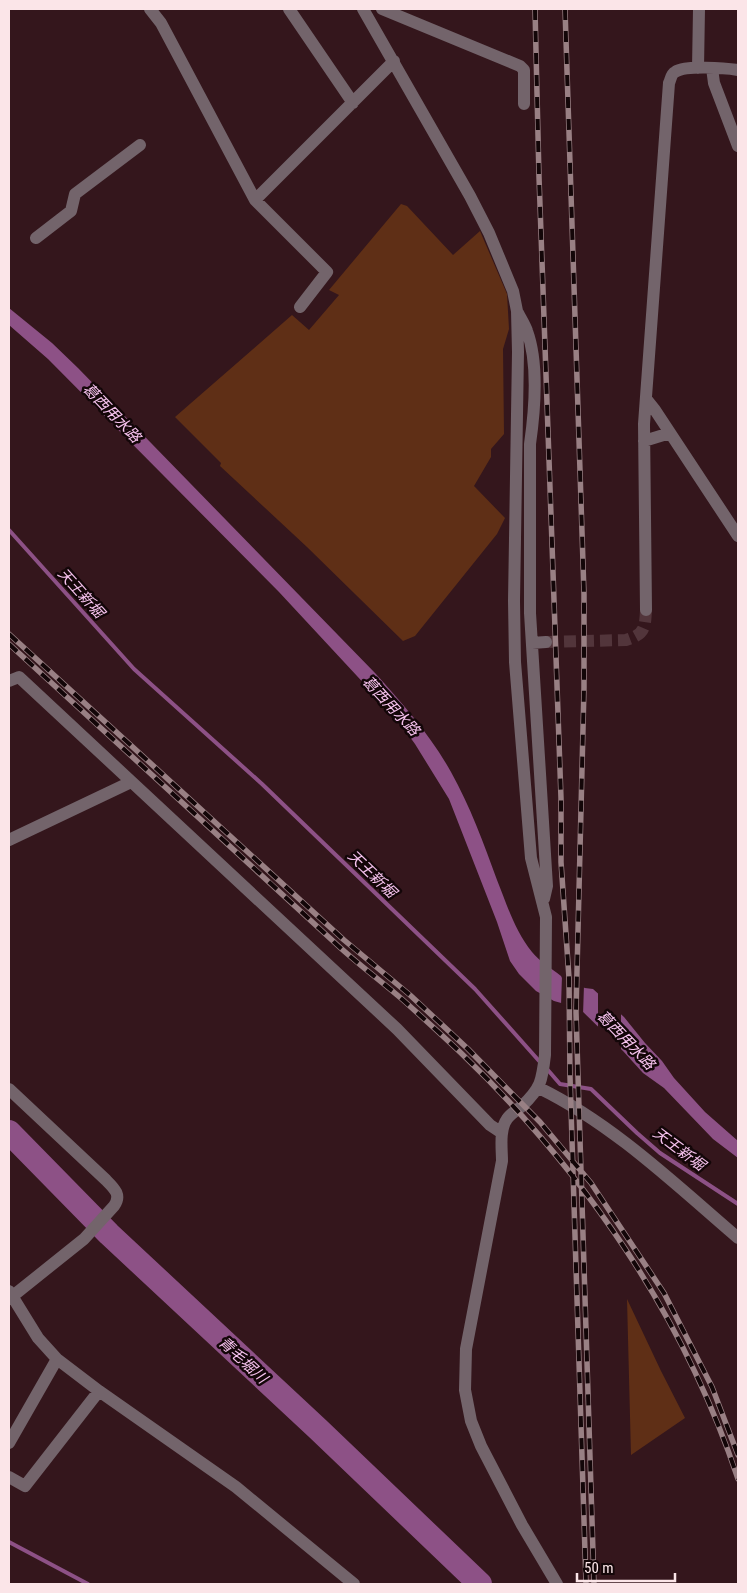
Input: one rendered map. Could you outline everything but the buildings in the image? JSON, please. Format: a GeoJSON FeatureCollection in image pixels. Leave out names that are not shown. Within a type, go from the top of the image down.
{"type":"FeatureCollection","features":[{"type":"Feature","properties":{"kind":"street"},"geometry":{"type":"LineString","coordinates":[[150,9],[165,32],[255,200],[327,272],[300,307]]}},
{"type":"Feature","properties":{"kind":"street"},"geometry":{"type":"LineString","coordinates":[[289,9],[353,102]]}},
{"type":"Feature","properties":{"kind":"street"},"geometry":{"type":"LineString","coordinates":[[363,9],[470,196],[511,284],[517,311],[515,662],[531,858],[546,917],[545,1055],[540,1082],[535,1094],[506,1120],[502,1133],[502,1161],[466,1348],[465,1390],[471,1421],[481,1446],[522,1525],[558,1584]]}},
{"type":"Feature","properties":{"kind":"street"},"geometry":{"type":"LineString","coordinates":[[382,9],[520,66],[524,70],[524,104]]}},
{"type":"Feature","properties":{"kind":"street"},"geometry":{"type":"LineString","coordinates":[[698,68],[699,9]]}},
{"type":"Feature","properties":{"kind":"street"},"geometry":{"type":"LineString","coordinates":[[255,200],[394,61]]}},
{"type":"Feature","properties":{"kind":"street"},"geometry":{"type":"LineString","coordinates":[[646,610],[644,441],[669,83],[675,72],[698,68],[738,70]]}},
{"type":"Feature","properties":{"kind":"street"},"geometry":{"type":"LineString","coordinates":[[712,68],[714,83],[738,146]]}},
{"type":"Feature","properties":{"kind":"street"},"geometry":{"type":"LineString","coordinates":[[36,238],[71,211],[75,194],[140,145]]}},
{"type":"Feature","properties":{"kind":"street"},"geometry":{"type":"LineString","coordinates":[[517,311],[527,330],[534,360],[534,419],[530,444],[530,614],[547,886],[544,904]]}},
{"type":"Feature","properties":{"kind":"street"},"geometry":{"type":"LineString","coordinates":[[646,400],[738,536]]}},
{"type":"Feature","properties":{"kind":"street"},"geometry":{"type":"LineString","coordinates":[[517,409],[525,419],[530,444]]}},
{"type":"Feature","properties":{"kind":"street"},"geometry":{"type":"LineString","coordinates":[[644,441],[670,433]]}},
{"type":"Feature","properties":{"kind":"street"},"geometry":{"type":"LineString","coordinates":[[532,643],[546,642]]}},
{"type":"Feature","properties":{"kind":"street"},"geometry":{"type":"LineString","coordinates":[[9,681],[19,677],[397,1029],[490,1125],[502,1133]]}},
{"type":"Feature","properties":{"kind":"street"},"geometry":{"type":"LineString","coordinates":[[9,840],[131,782]]}},
{"type":"Feature","properties":{"kind":"street"},"geometry":{"type":"LineString","coordinates":[[540,1082],[571,1106],[609,1131],[667,1177],[738,1238]]}},
{"type":"Feature","properties":{"kind":"street"},"geometry":{"type":"LineString","coordinates":[[9,1089],[106,1180],[118,1195],[118,1202],[84,1239],[10,1296],[38,1338],[56,1359],[236,1487],[354,1584]]}},
{"type":"Feature","properties":{"kind":"street"},"geometry":{"type":"LineString","coordinates":[[9,1443],[56,1359]]}},
{"type":"Feature","properties":{"kind":"street"},"geometry":{"type":"LineString","coordinates":[[9,1476],[24,1486],[99,1391]]}},
{"type":"Feature","properties":{"kind":"shaded area"},"geometry":{"type":"Polygon","coordinates":[[[401,204],[407,206],[453,255],[480,231],[507,294],[509,329],[503,349],[504,434],[491,449],[491,457],[474,486],[505,518],[497,534],[415,636],[403,641],[307,547],[220,466],[221,463],[175,417],[292,315],[309,330],[339,295],[329,290],[401,204]]]}},
{"type":"Feature","properties":{"kind":"shaded area"},"geometry":{"type":"Polygon","coordinates":[[[627,1299],[685,1418],[631,1455],[627,1299]]]}},
{"type":"Feature","properties":{"kind":"water","name":"葛西用水路"},"geometry":{"type":"Polygon","coordinates":[[[9,308],[52,343],[78,368],[396,696],[435,746],[458,785],[476,825],[512,918],[526,944],[542,962],[561,976],[563,980],[593,989],[624,1017],[674,1078],[705,1112],[738,1141],[738,1158],[713,1139],[664,1088],[643,1073],[579,1008],[554,1001],[536,991],[519,974],[510,961],[497,922],[449,799],[415,744],[396,718],[279,592],[48,359],[9,325],[9,308]]]}},
{"type":"Feature","properties":{"kind":"pier"},"geometry":{"type":"Polygon","coordinates":[[[562,976],[584,985],[583,1015],[578,1010],[561,1005],[562,976]]]}},
{"type":"Feature","properties":{"kind":"pier"},"geometry":{"type":"Polygon","coordinates":[[[598,990],[621,1012],[621,1051],[598,1028],[598,990]]]}},
{"type":"Feature","properties":{"kind":"waterway","name":"天王新堀"},"geometry":{"type":"LineString","coordinates":[[9,530],[134,669],[262,784],[475,989],[540,1062]]}},
{"type":"Feature","properties":{"kind":"waterway","name":"天王新堀"},"geometry":{"type":"LineString","coordinates":[[547,1069],[560,1084],[591,1089],[660,1153],[738,1204]]}},
{"type":"Feature","properties":{"kind":"waterway","name":"青毛堀川"},"geometry":{"type":"LineString","coordinates":[[9,1132],[109,1234],[318,1429],[480,1584]]}},
{"type":"Feature","properties":{"kind":"waterway"},"geometry":{"type":"LineString","coordinates":[[9,1542],[88,1584]]}},
{"type":"Feature","properties":{"kind":"tunnel"},"geometry":{"type":"LineString","coordinates":[[546,642],[626,640],[643,630],[646,610]]}},
{"type":"Feature","properties":{"kind":"railway"},"geometry":{"type":"LineString","coordinates":[[535,9],[539,177],[561,798],[561,862],[569,978],[570,1077],[586,1584]]}},
{"type":"Feature","properties":{"kind":"railway"},"geometry":{"type":"LineString","coordinates":[[565,9],[584,594],[584,688],[576,1012],[594,1584]]}},
{"type":"Feature","properties":{"kind":"railway"},"geometry":{"type":"LineString","coordinates":[[9,634],[344,940],[410,995],[468,1049],[540,1122],[591,1183],[664,1293],[712,1387],[738,1455]]}},
{"type":"Feature","properties":{"kind":"railway"},"geometry":{"type":"LineString","coordinates":[[9,644],[341,949],[403,1000],[454,1046],[506,1098],[549,1146],[625,1249],[659,1304],[689,1360],[716,1419],[738,1479]]}}]}
